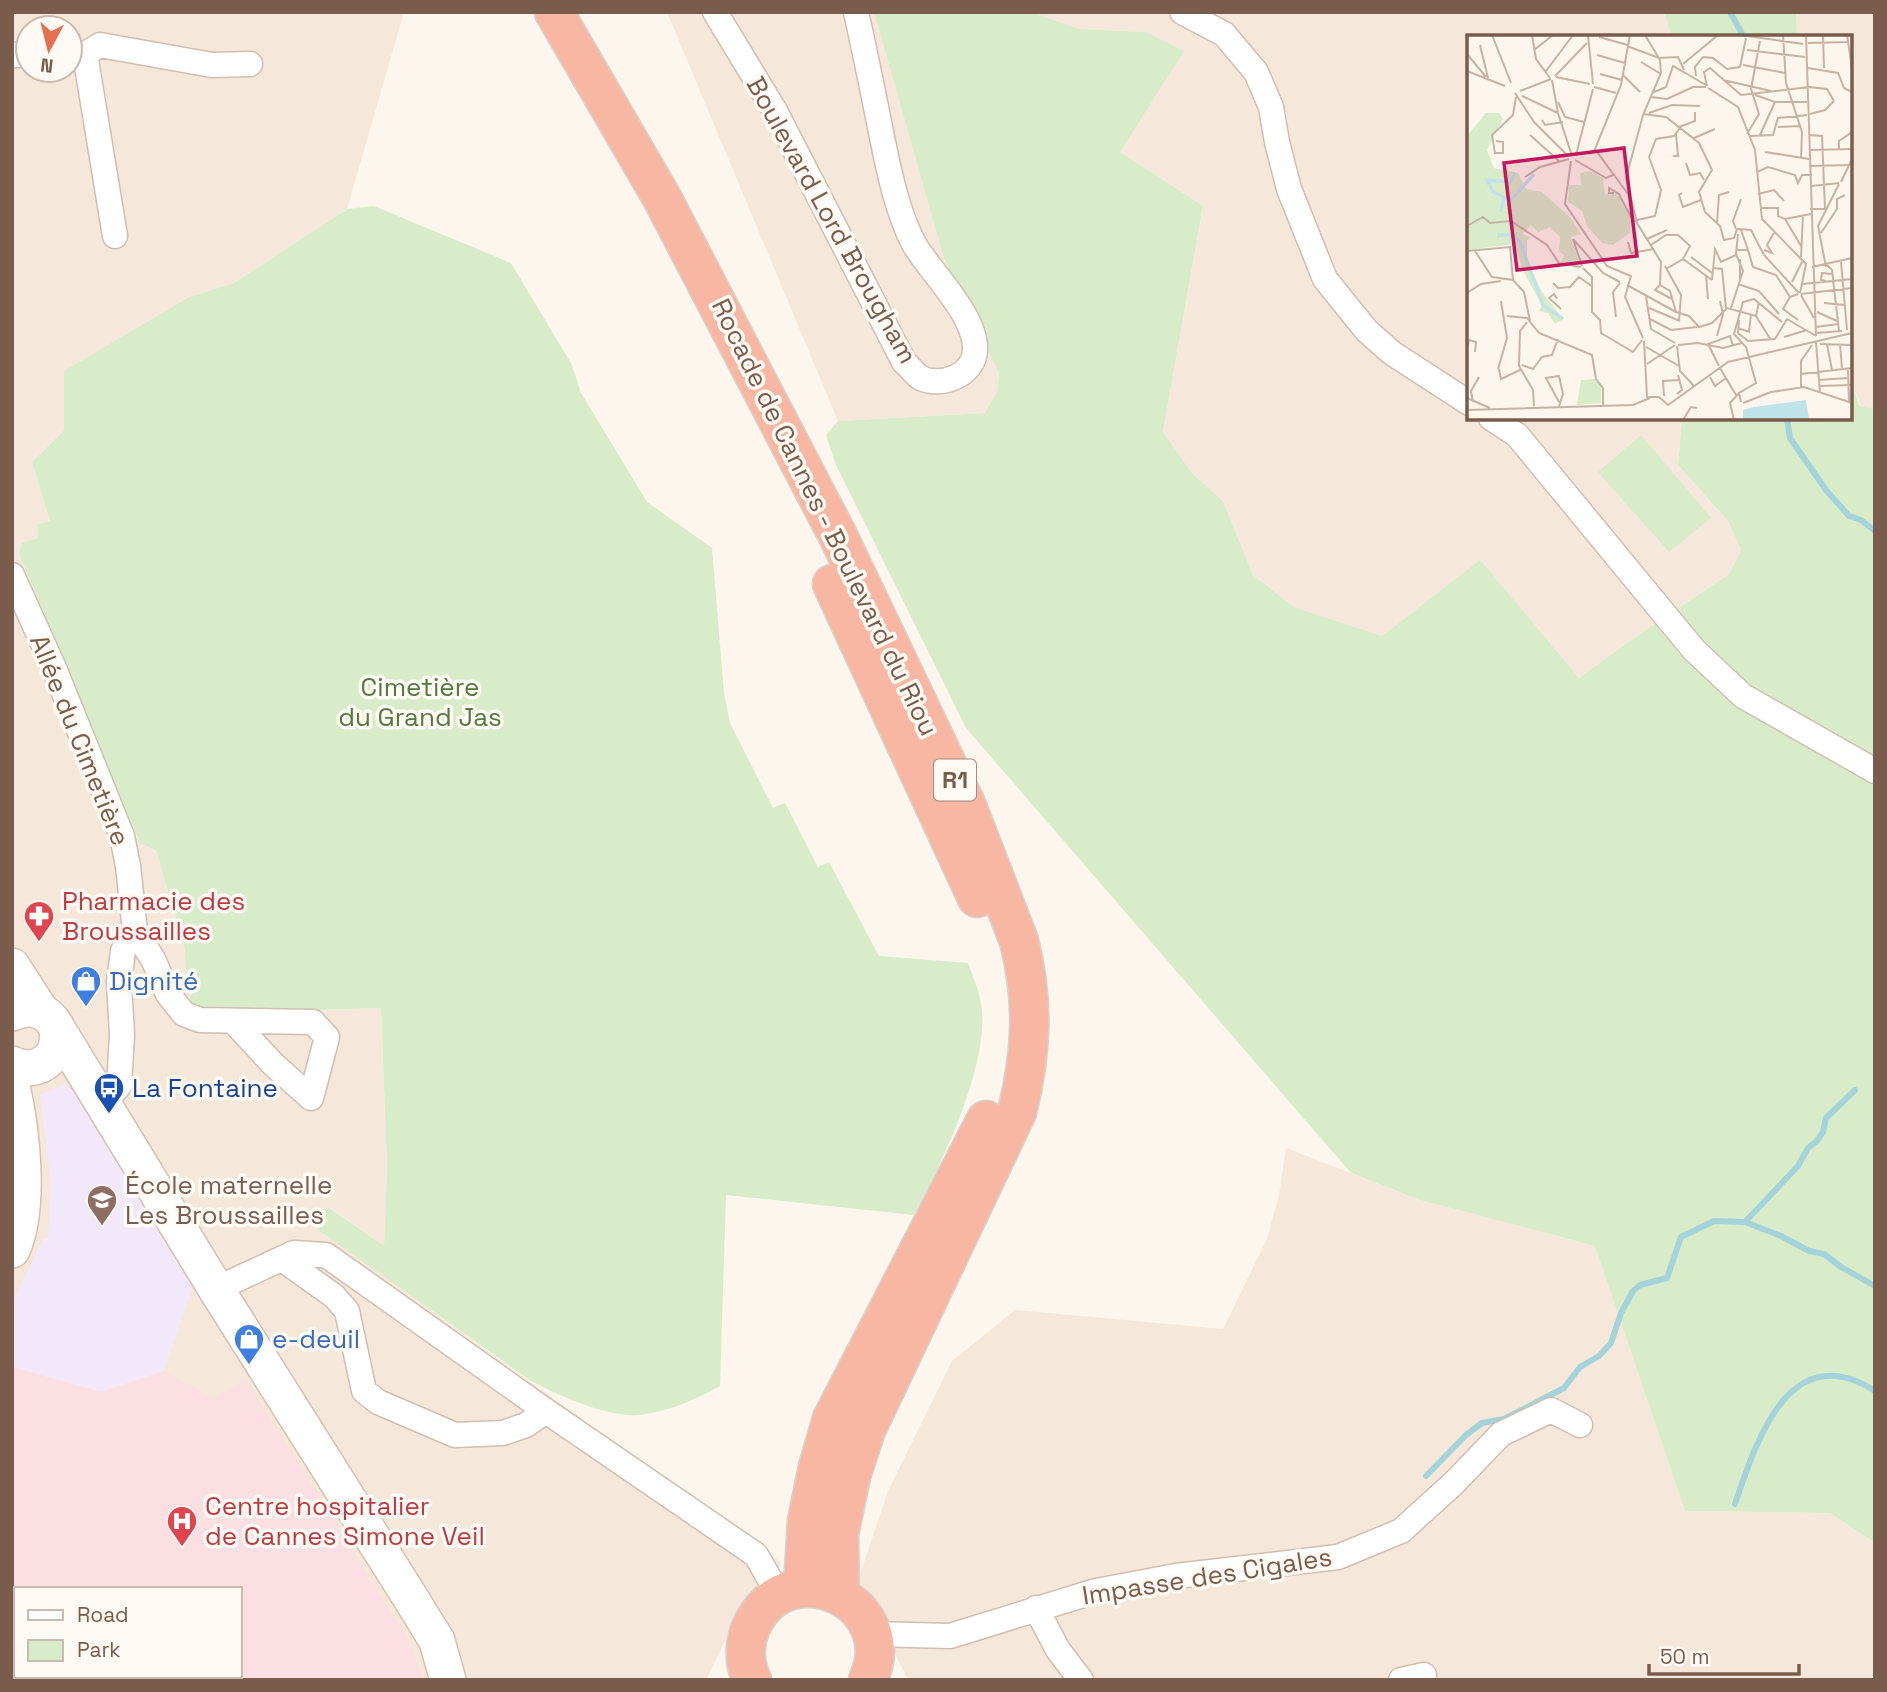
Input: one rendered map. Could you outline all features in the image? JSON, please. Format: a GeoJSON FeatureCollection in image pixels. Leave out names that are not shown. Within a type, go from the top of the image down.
{"type":"FeatureCollection","features":[{"type":"Feature","properties":{"kind":"highway","name":"Rocade de Cannes - Boulevard du Riou"},"geometry":{"type":"LineString","coordinates":[[524,12],[641,212],[815,548],[977,898],[995,950],[1003,988],[1004,1029],[1000,1071],[990,1111],[832,1419],[788,1593]]}},
{"type":"Feature","properties":{"kind":"highway","name":"Rocade de Cannes - Boulevard du Riou"},"geometry":{"type":"LineString","coordinates":[[554,12],[669,209],[838,536],[966,804],[1020,941],[1024,959],[1031,1037],[1017,1111],[866,1430],[851,1476],[839,1534],[840,1595]]}},
{"type":"Feature","properties":{"kind":"highway"},"geometry":{"type":"LineString","coordinates":[[748,1677],[745,1651],[749,1631],[758,1612],[788,1593],[822,1588],[840,1595],[854,1605],[865,1618],[871,1666]]}},
{"type":"Feature","properties":{"kind":"street","name":"Boulevard Lord Brougham"},"geometry":{"type":"LineString","coordinates":[[715,12],[775,111],[904,362],[920,377],[938,381],[955,378],[971,365],[975,349],[969,325],[914,243],[892,184],[856,12]]}},
{"type":"Feature","properties":{"kind":"street"},"geometry":{"type":"LineString","coordinates":[[1182,12],[1224,34],[1256,72],[1271,107],[1289,188],[1325,279],[1375,338],[1392,353],[1467,402]]}},
{"type":"Feature","properties":{"kind":"street"},"geometry":{"type":"LineString","coordinates":[[84,51],[100,45],[212,65],[250,64]]}},
{"type":"Feature","properties":{"kind":"street"},"geometry":{"type":"LineString","coordinates":[[83,84],[116,236]]}},
{"type":"Feature","properties":{"kind":"street"},"geometry":{"type":"LineString","coordinates":[[1494,420],[1517,435],[1694,650],[1743,696],[1875,771]]}},
{"type":"Feature","properties":{"kind":"street","name":"Allée du Cimetière"},"geometry":{"type":"LineString","coordinates":[[12,575],[54,668],[122,836],[135,931],[153,959],[168,995],[184,1014],[200,1020],[233,1021]]}},
{"type":"Feature","properties":{"kind":"street"},"geometry":{"type":"LineString","coordinates":[[98,1094],[119,1086],[122,1035],[119,982],[123,951],[135,931]]}},
{"type":"Feature","properties":{"kind":"street"},"geometry":{"type":"LineString","coordinates":[[12,965],[29,1054],[20,1227],[12,1250]]}},
{"type":"Feature","properties":{"kind":"street"},"geometry":{"type":"LineString","coordinates":[[29,1054],[98,1094],[216,1289],[437,1641],[448,1680]]}},
{"type":"Feature","properties":{"kind":"street"},"geometry":{"type":"LineString","coordinates":[[216,1289],[294,1253],[326,1255],[545,1411],[756,1555],[772,1583],[788,1593]]}},
{"type":"Feature","properties":{"kind":"street"},"geometry":{"type":"LineString","coordinates":[[282,1259],[334,1296],[347,1311],[364,1391],[378,1402],[455,1435],[503,1433],[526,1425],[545,1411]]}},
{"type":"Feature","properties":{"kind":"street","name":"Impasse des Cigales"},"geometry":{"type":"LineString","coordinates":[[871,1666],[950,1636],[1097,1591],[1177,1576],[1338,1557],[1401,1531],[1454,1483],[1501,1434],[1550,1410],[1580,1425]]}},
{"type":"Feature","properties":{"kind":"street"},"geometry":{"type":"LineString","coordinates":[[1036,1608],[1058,1650],[1081,1680]]}},
{"type":"Feature","properties":{"kind":"shaded area"},"geometry":{"type":"Polygon","coordinates":[[[12,12],[404,12],[347,209],[234,283],[189,297],[65,371],[64,430],[32,462],[50,521],[38,524],[39,538],[105,762],[140,844],[156,850],[185,949],[186,982],[194,1014],[381,1008],[387,1167],[384,1246],[329,1207],[318,1229],[782,1563],[731,1628],[706,1680],[12,1680],[12,12]]]}},
{"type":"Feature","properties":{"kind":"shaded area"},"geometry":{"type":"Polygon","coordinates":[[[667,12],[874,12],[944,259],[999,373],[997,393],[985,413],[838,421],[667,12]]]}},
{"type":"Feature","properties":{"kind":"shaded area"},"geometry":{"type":"Polygon","coordinates":[[[1032,12],[1664,12],[1671,35],[1467,35],[1467,420],[1682,420],[1678,465],[1728,521],[1741,550],[1729,574],[1579,678],[1480,561],[1382,636],[1294,607],[1253,575],[1223,501],[1192,473],[1163,432],[1203,207],[1120,152],[1146,32],[1079,29],[1032,12]]]}},
{"type":"Feature","properties":{"kind":"shaded area"},"geometry":{"type":"Polygon","coordinates":[[[1796,12],[1875,12],[1875,409],[1861,406],[1852,386],[1852,35],[1797,35],[1796,12]]]}},
{"type":"Feature","properties":{"kind":"shaded area","name":"École maternelle Les Broussailles"},"geometry":{"type":"Polygon","coordinates":[[[66,1083],[78,1097],[193,1286],[164,1371],[101,1392],[12,1367],[12,1303],[43,1238],[48,1238],[51,1182],[40,1095],[66,1083]]]}},
{"type":"Feature","properties":{"kind":"shaded area"},"geometry":{"type":"Polygon","coordinates":[[[1286,1148],[1420,1200],[1595,1246],[1685,1511],[1830,1513],[1875,1543],[1875,1680],[908,1680],[858,1580],[888,1491],[952,1361],[1015,1310],[1223,1329],[1267,1239],[1279,1195],[1286,1148]]]}},
{"type":"Feature","properties":{"kind":"shaded area","name":"Centre hospitalier de Cannes Simone Veil"},"geometry":{"type":"Polygon","coordinates":[[[12,1367],[101,1392],[164,1371],[214,1398],[246,1379],[407,1638],[424,1680],[12,1680],[12,1367]]]}},
{"type":"Feature","properties":{"kind":"green space"},"geometry":{"type":"Polygon","coordinates":[[[874,12],[1032,12],[1079,29],[1146,32],[1184,51],[1120,152],[1203,206],[1163,432],[1192,473],[1223,501],[1253,575],[1294,607],[1382,636],[1480,560],[1579,678],[1729,574],[1741,550],[1728,521],[1678,465],[1682,420],[1852,420],[1852,387],[1860,406],[1875,409],[1875,1543],[1830,1513],[1685,1511],[1595,1246],[1420,1200],[1351,1173],[966,728],[836,465],[826,435],[838,421],[985,413],[997,392],[999,373],[944,259],[874,12]]]}},
{"type":"Feature","properties":{"kind":"green space"},"geometry":{"type":"Polygon","coordinates":[[[1664,12],[1796,12],[1797,35],[1671,35],[1664,12]]]}},
{"type":"Feature","properties":{"kind":"green space","name":"Cimetière du Grand Jas"},"geometry":{"type":"Polygon","coordinates":[[[374,206],[511,263],[572,365],[581,393],[647,502],[712,548],[724,693],[730,723],[773,808],[785,803],[818,867],[829,862],[879,956],[968,963],[980,998],[980,1049],[973,1079],[951,1139],[914,1215],[726,1195],[720,1386],[691,1401],[660,1411],[639,1415],[613,1413],[569,1399],[531,1381],[317,1229],[328,1207],[384,1246],[387,1167],[381,1008],[194,1014],[186,982],[185,949],[156,850],[140,844],[19,553],[22,543],[38,538],[37,524],[50,521],[32,462],[64,430],[64,371],[189,297],[234,283],[347,209],[374,206]]]}},
{"type":"Feature","properties":{"kind":"green space"},"geometry":{"type":"Polygon","coordinates":[[[1641,435],[1711,518],[1669,552],[1598,472],[1641,435]]]}},
{"type":"Feature","properties":{"kind":"waterway"},"geometry":{"type":"LineString","coordinates":[[1730,12],[1743,35]]}},
{"type":"Feature","properties":{"kind":"waterway"},"geometry":{"type":"LineString","coordinates":[[1787,420],[1790,438],[1826,490],[1849,516],[1861,520],[1875,531]]}},
{"type":"Feature","properties":{"kind":"waterway"},"geometry":{"type":"LineString","coordinates":[[1426,1476],[1466,1435],[1482,1423],[1504,1419],[1564,1388],[1580,1367],[1599,1356],[1611,1343],[1621,1313],[1633,1291],[1640,1285],[1667,1278],[1681,1237],[1714,1221],[1745,1222],[1798,1166],[1808,1148],[1823,1132],[1826,1118],[1855,1090]]}},
{"type":"Feature","properties":{"kind":"waterway"},"geometry":{"type":"LineString","coordinates":[[1745,1222],[1781,1236],[1809,1251],[1824,1254],[1875,1286]]}},
{"type":"Feature","properties":{"kind":"waterway"},"geometry":{"type":"LineString","coordinates":[[1735,1504],[1766,1426],[1798,1386],[1820,1377],[1845,1378],[1875,1391]]}},
{"type":"Feature","properties":{"kind":"place","name":"Pharmacie des Broussailles"},"geometry":{"type":"Point","coordinates":[39,943]}},
{"type":"Feature","properties":{"kind":"place","name":"Dignité"},"geometry":{"type":"Point","coordinates":[86,1008]}},
{"type":"Feature","properties":{"kind":"place","name":"La Fontaine"},"geometry":{"type":"Point","coordinates":[109,1115]}},
{"type":"Feature","properties":{"kind":"place","name":"École maternelle Les Broussailles"},"geometry":{"type":"Point","coordinates":[102,1227]}},
{"type":"Feature","properties":{"kind":"place","name":"e-deuil"},"geometry":{"type":"Point","coordinates":[249,1366]}},
{"type":"Feature","properties":{"kind":"place","name":"Centre hospitalier de Cannes Simone Veil"},"geometry":{"type":"Point","coordinates":[182,1548]}}]}
